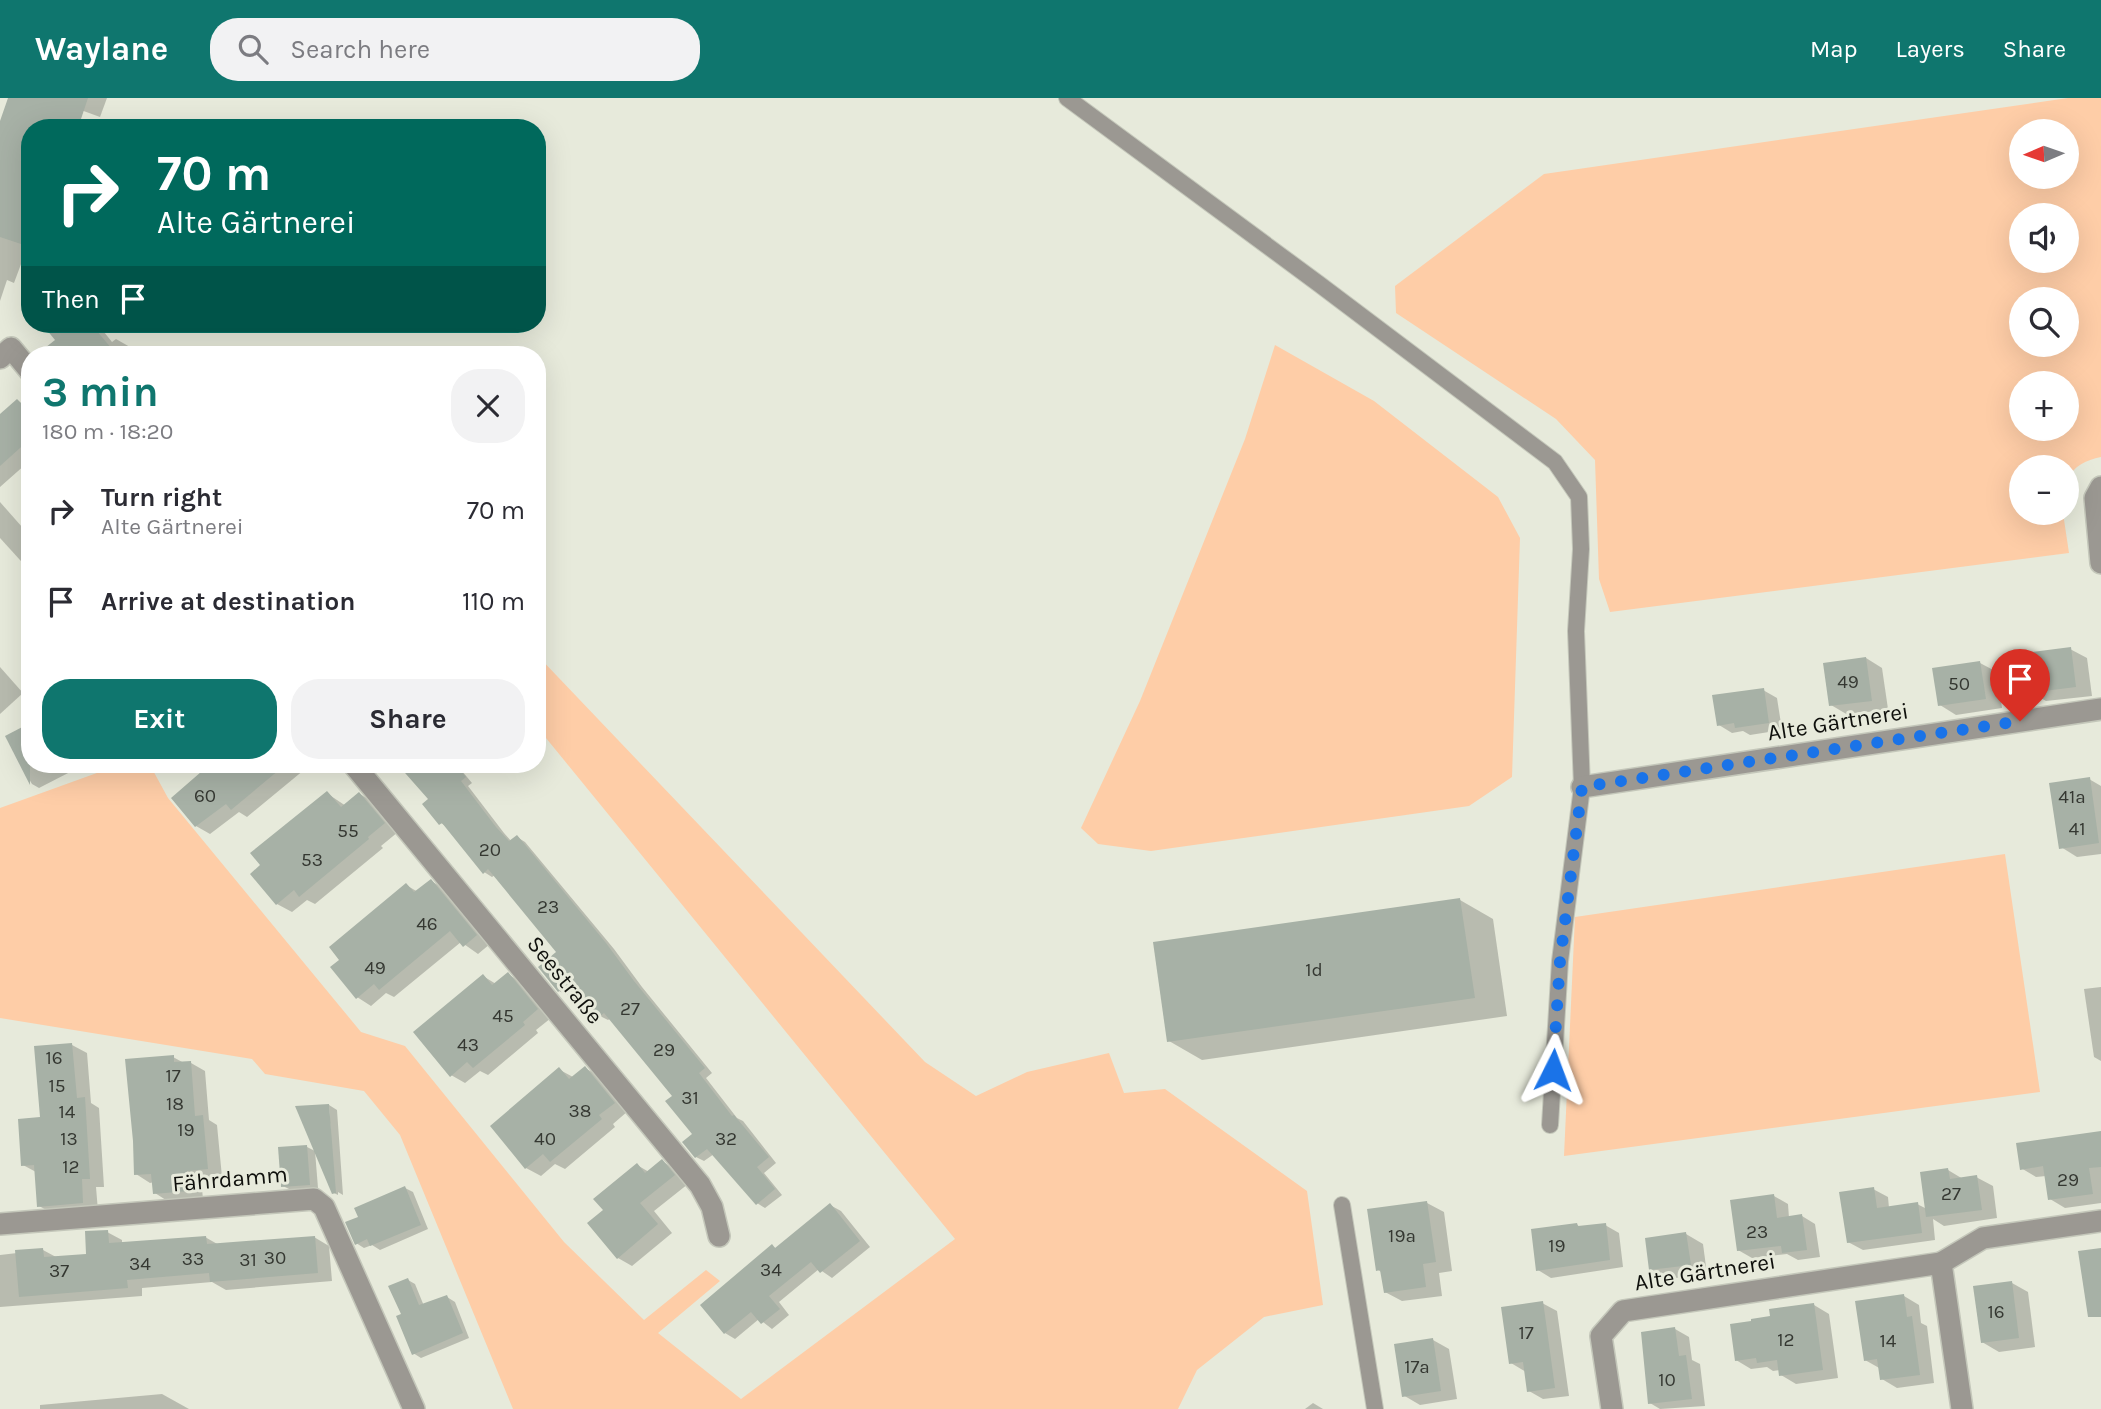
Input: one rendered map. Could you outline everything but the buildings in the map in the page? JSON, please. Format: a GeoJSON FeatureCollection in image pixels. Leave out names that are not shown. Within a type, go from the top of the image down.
{"type":"FeatureCollection","features":[{"type":"Feature","properties":{"kind":"street"},"geometry":{"type":"LineString","coordinates":[[5,353],[21,365]]}},
{"type":"Feature","properties":{"kind":"street"},"geometry":{"type":"LineString","coordinates":[[2101,487],[2095,498],[2101,563]]}},
{"type":"Feature","properties":{"kind":"street","name":"Alte Gärtnerei"},"geometry":{"type":"LineString","coordinates":[[1582,787],[2101,709]]}},
{"type":"Feature","properties":{"kind":"street","name":"Seestraße"},"geometry":{"type":"LineString","coordinates":[[361,773],[700,1185],[712,1207],[719,1236]]}},
{"type":"Feature","properties":{"kind":"street","name":"Fährdamm"},"geometry":{"type":"LineString","coordinates":[[0,1224],[314,1199],[324,1207],[414,1409]]}},
{"type":"Feature","properties":{"kind":"street","name":"Alte Gärtnerei"},"geometry":{"type":"LineString","coordinates":[[1612,1409],[1601,1336],[1623,1311],[1941,1263],[1983,1238],[2101,1221]]}},
{"type":"Feature","properties":{"kind":"street"},"geometry":{"type":"LineString","coordinates":[[1941,1263],[1962,1409]]}},
{"type":"Feature","properties":{"kind":"lane"},"geometry":{"type":"LineString","coordinates":[[1067,98],[1320,284],[1555,462],[1579,497],[1581,549],[1576,631],[1582,787],[1560,961],[1550,1125]]}},
{"type":"Feature","properties":{"kind":"lane"},"geometry":{"type":"LineString","coordinates":[[1342,1205],[1375,1409]]}},
{"type":"Feature","properties":{"kind":"shaded area"},"geometry":{"type":"Polygon","coordinates":[[[2068,98],[2101,98],[2101,457],[2079,466],[2079,455],[2009,455],[2009,525],[2065,525],[2069,553],[1610,612],[1599,579],[1595,460],[1556,419],[1396,313],[1395,286],[1544,174],[2068,98]]]}},
{"type":"Feature","properties":{"kind":"shaded area"},"geometry":{"type":"Polygon","coordinates":[[[1275,345],[1374,401],[1498,497],[1520,538],[1512,777],[1469,806],[1151,851],[1098,844],[1081,828],[1140,701],[1245,439],[1275,345]]]}},
{"type":"Feature","properties":{"kind":"shaded area"},"geometry":{"type":"Polygon","coordinates":[[[546,664],[925,1062],[976,1096],[1027,1072],[1109,1053],[1124,1093],[1165,1089],[1307,1191],[1323,1305],[1264,1317],[1197,1370],[1178,1409],[513,1409],[400,1135],[364,1091],[265,1074],[252,1059],[0,1018],[0,808],[97,773],[154,773],[168,798],[361,1032],[405,1046],[564,1242],[644,1320],[706,1270],[720,1281],[658,1333],[741,1399],[955,1239],[546,738],[546,664]]]}},
{"type":"Feature","properties":{"kind":"shaded area"},"geometry":{"type":"Polygon","coordinates":[[[2005,854],[2040,1092],[1564,1156],[1575,917],[2005,854]]]}},
{"type":"Feature","properties":{"kind":"route"},"geometry":{"type":"LineString","coordinates":[[1553,1070],[1560,961],[1582,787],[2020,721]]}}]}
